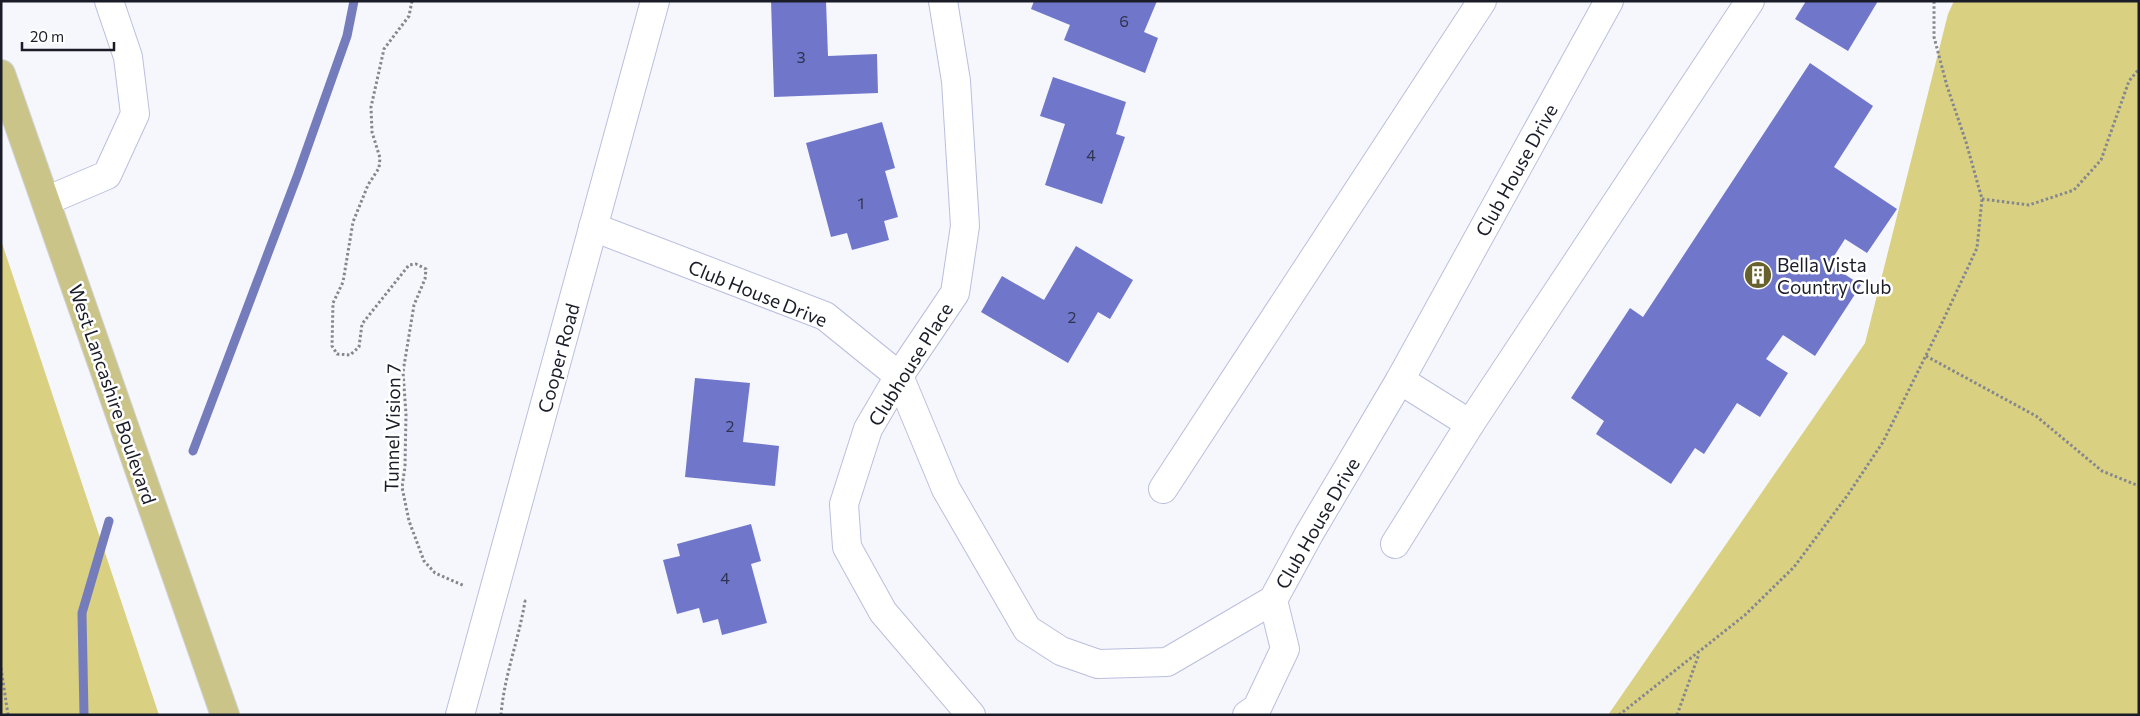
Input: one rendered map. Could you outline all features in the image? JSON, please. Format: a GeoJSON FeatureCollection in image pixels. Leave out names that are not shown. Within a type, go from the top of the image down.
{"type":"FeatureCollection","features":[{"type":"Feature","properties":{"kind":"main road","name":"West Lancashire Boulevard"},"geometry":{"type":"LineString","coordinates":[[1,74],[225,715]]}},
{"type":"Feature","properties":{"kind":"street"},"geometry":{"type":"LineString","coordinates":[[46,202],[108,174],[135,114],[128,57],[109,1]]}},
{"type":"Feature","properties":{"kind":"street","name":"Cooper Road"},"geometry":{"type":"LineString","coordinates":[[460,715],[495,595],[593,227],[656,1]]}},
{"type":"Feature","properties":{"kind":"street","name":"Clubhouse Place"},"geometry":{"type":"LineString","coordinates":[[943,1],[956,81],[964,226],[955,294],[899,376],[868,429],[844,504],[848,547],[883,612],[971,715]]}},
{"type":"Feature","properties":{"kind":"street"},"geometry":{"type":"LineString","coordinates":[[1164,489],[1482,1]]}},
{"type":"Feature","properties":{"kind":"street","name":"Club House Drive"},"geometry":{"type":"LineString","coordinates":[[593,227],[825,316],[899,376],[946,489],[1026,629],[1061,651],[1098,664],[1167,662],[1273,600],[1308,534],[1400,380],[1609,1]]}},
{"type":"Feature","properties":{"kind":"street"},"geometry":{"type":"LineString","coordinates":[[1395,544],[1470,424],[1750,1]]}},
{"type":"Feature","properties":{"kind":"street"},"geometry":{"type":"LineString","coordinates":[[1400,380],[1470,424]]}},
{"type":"Feature","properties":{"kind":"street"},"geometry":{"type":"LineString","coordinates":[[1247,715],[1257,708],[1285,649],[1273,600]]}},
{"type":"Feature","properties":{"kind":"path","name":"Tunnel Vision 7"},"geometry":{"type":"LineString","coordinates":[[412,1],[409,16],[384,49],[371,107],[372,132],[380,158],[379,168],[368,185],[353,222],[343,282],[333,303],[332,346],[337,354],[350,355],[358,347],[362,324],[409,265],[416,264],[426,269],[426,279],[414,305],[403,372],[406,414],[403,456],[405,467],[402,487],[409,521],[424,561],[435,573],[472,589]]}},
{"type":"Feature","properties":{"kind":"path"},"geometry":{"type":"LineString","coordinates":[[1619,715],[1745,615],[1794,567],[1847,496],[1883,442],[1926,356],[1976,248],[1982,200],[1966,142],[1946,86],[1934,37],[1934,1]]}},
{"type":"Feature","properties":{"kind":"path"},"geometry":{"type":"LineString","coordinates":[[1982,200],[2029,205],[2074,190],[2101,160],[2129,81],[2139,69]]}},
{"type":"Feature","properties":{"kind":"path"},"geometry":{"type":"LineString","coordinates":[[1926,356],[2036,416],[2102,471],[2139,486]]}},
{"type":"Feature","properties":{"kind":"path"},"geometry":{"type":"LineString","coordinates":[[501,715],[525,601],[519,600]]}},
{"type":"Feature","properties":{"kind":"path"},"geometry":{"type":"LineString","coordinates":[[1677,715],[1699,653]]}},
{"type":"Feature","properties":{"kind":"path"},"geometry":{"type":"LineString","coordinates":[[1,668],[8,715]]}},
{"type":"Feature","properties":{"kind":"shaded area"},"geometry":{"type":"Polygon","coordinates":[[[1954,1],[2139,1],[2139,715],[1608,715],[1865,343],[1948,14],[1954,1]]]}},
{"type":"Feature","properties":{"kind":"shaded area"},"geometry":{"type":"Polygon","coordinates":[[[1,240],[159,715],[1,715],[1,240]]]}},
{"type":"Feature","properties":{"kind":"building"},"geometry":{"type":"Polygon","coordinates":[[[771,1],[826,1],[828,56],[877,54],[878,93],[774,97],[771,1]]]}},
{"type":"Feature","properties":{"kind":"building"},"geometry":{"type":"Polygon","coordinates":[[[1034,1],[1157,1],[1144,32],[1158,38],[1145,73],[1064,40],[1070,25],[1031,9],[1034,1]]]}},
{"type":"Feature","properties":{"kind":"building"},"geometry":{"type":"Polygon","coordinates":[[[1806,1],[1878,1],[1848,51],[1795,19],[1806,1]]]}},
{"type":"Feature","properties":{"kind":"building","name":"Bella Vista Country Club"},"geometry":{"type":"Polygon","coordinates":[[[1810,63],[1873,106],[1834,167],[1897,209],[1867,253],[1845,239],[1829,264],[1861,285],[1815,356],[1783,335],[1766,359],[1788,373],[1760,417],[1737,403],[1704,454],[1695,448],[1671,484],[1596,434],[1604,421],[1571,398],[1630,308],[1643,317],[1810,63]]]}},
{"type":"Feature","properties":{"kind":"building"},"geometry":{"type":"Polygon","coordinates":[[[1053,77],[1126,102],[1116,134],[1125,137],[1102,204],[1045,185],[1065,124],[1040,116],[1053,77]]]}},
{"type":"Feature","properties":{"kind":"building"},"geometry":{"type":"Polygon","coordinates":[[[882,122],[895,168],[885,171],[898,217],[884,221],[889,240],[852,250],[847,233],[831,237],[806,143],[882,122]]]}},
{"type":"Feature","properties":{"kind":"building"},"geometry":{"type":"Polygon","coordinates":[[[1076,246],[1133,280],[1110,319],[1098,312],[1068,363],[981,312],[1002,276],[1044,300],[1076,246]]]}},
{"type":"Feature","properties":{"kind":"building"},"geometry":{"type":"Polygon","coordinates":[[[695,378],[750,383],[743,442],[779,446],[775,486],[685,477],[695,378]]]}},
{"type":"Feature","properties":{"kind":"building"},"geometry":{"type":"Polygon","coordinates":[[[751,524],[761,561],[751,564],[767,623],[722,635],[718,619],[703,623],[699,608],[677,614],[663,560],[680,556],[677,544],[751,524]]]}},
{"type":"Feature","properties":{"kind":"waterway"},"geometry":{"type":"LineString","coordinates":[[193,451],[298,174],[347,36],[354,1]]}},
{"type":"Feature","properties":{"kind":"waterway"},"geometry":{"type":"LineString","coordinates":[[84,715],[82,613],[109,521]]}},
{"type":"Feature","properties":{"kind":"place","name":"Bella Vista Country Club"},"geometry":{"type":"Point","coordinates":[1758,275]}}]}
